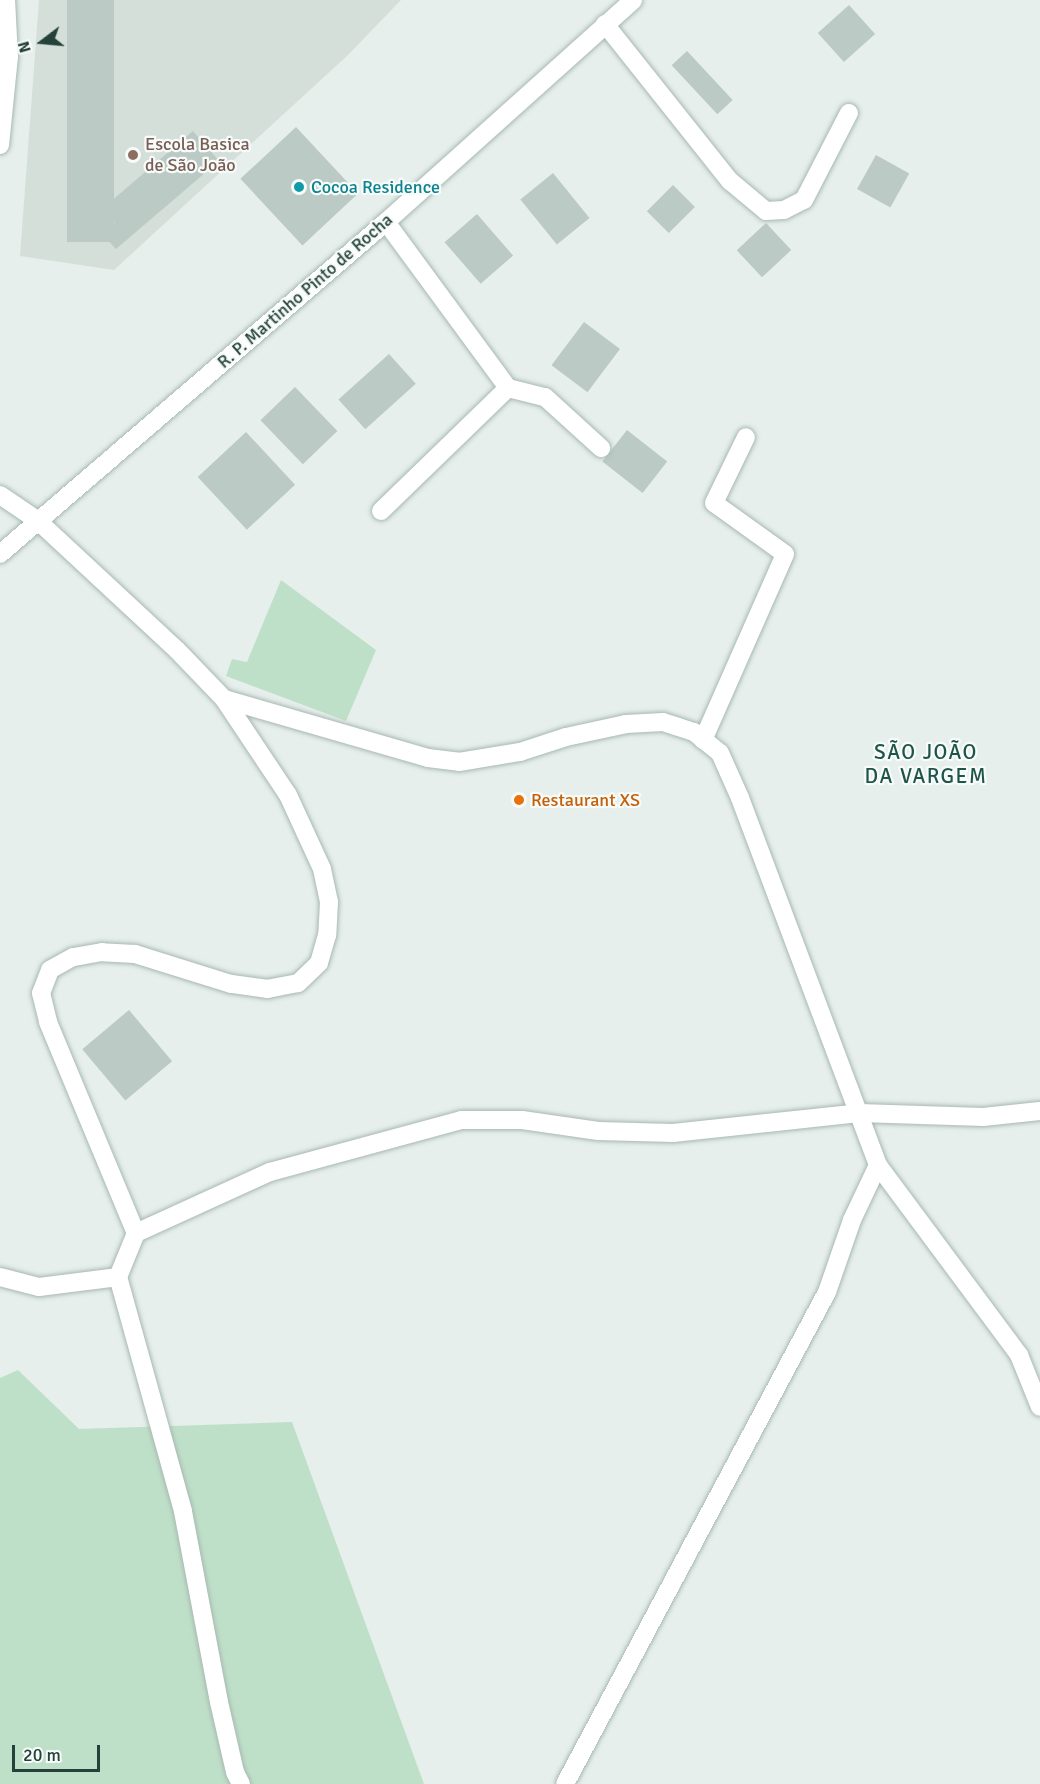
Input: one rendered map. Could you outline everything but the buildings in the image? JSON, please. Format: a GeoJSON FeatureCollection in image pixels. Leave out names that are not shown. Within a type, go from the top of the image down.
{"type":"FeatureCollection","features":[{"type":"Feature","properties":{"kind":"street"},"geometry":{"type":"LineString","coordinates":[[0,145],[6,0]]}},
{"type":"Feature","properties":{"kind":"street","name":"R. P. Martinho Pinto de Rocha"},"geometry":{"type":"LineString","coordinates":[[0,554],[386,222],[633,0]]}},
{"type":"Feature","properties":{"kind":"street"},"geometry":{"type":"LineString","coordinates":[[605,24],[730,181],[766,211],[784,210],[804,200],[849,113]]}},
{"type":"Feature","properties":{"kind":"street"},"geometry":{"type":"LineString","coordinates":[[386,222],[508,388],[545,397],[601,448]]}},
{"type":"Feature","properties":{"kind":"street"},"geometry":{"type":"LineString","coordinates":[[381,512],[508,388]]}},
{"type":"Feature","properties":{"kind":"street"},"geometry":{"type":"LineString","coordinates":[[703,740],[784,554],[714,503],[746,437]]}},
{"type":"Feature","properties":{"kind":"street"},"geometry":{"type":"LineString","coordinates":[[0,495],[37,520],[177,650],[224,699],[288,795],[322,869],[329,902],[327,935],[318,963],[298,983],[268,989],[231,984],[135,954],[102,952],[73,957],[50,970],[41,993],[48,1022],[136,1233]]}},
{"type":"Feature","properties":{"kind":"street"},"geometry":{"type":"LineString","coordinates":[[224,699],[428,758],[459,762],[520,752],[566,736],[626,724],[663,722],[703,740],[720,753],[740,798],[878,1165],[1019,1355],[1040,1407]]}},
{"type":"Feature","properties":{"kind":"street"},"geometry":{"type":"LineString","coordinates":[[241,1784],[228,1742],[183,1511],[118,1277],[136,1233],[270,1172],[461,1120],[522,1120],[598,1131],[673,1133],[859,1113],[983,1117],[1040,1111]]}},
{"type":"Feature","properties":{"kind":"street"},"geometry":{"type":"LineString","coordinates":[[565,1784],[827,1292],[852,1220],[878,1165]]}},
{"type":"Feature","properties":{"kind":"street"},"geometry":{"type":"LineString","coordinates":[[0,1277],[39,1287],[118,1277]]}},
{"type":"Feature","properties":{"kind":"shaded area","name":"Escola Basica de São João"},"geometry":{"type":"Polygon","coordinates":[[[39,0],[401,0],[348,55],[114,270],[20,256],[39,0]]]}},
{"type":"Feature","properties":{"kind":"green space"},"geometry":{"type":"Polygon","coordinates":[[[281,580],[376,650],[346,721],[226,676],[232,659],[247,662],[281,580]]]}},
{"type":"Feature","properties":{"kind":"green space"},"geometry":{"type":"Polygon","coordinates":[[[18,1370],[79,1429],[292,1422],[424,1784],[0,1784],[0,1378],[18,1370]]]}},
{"type":"Feature","properties":{"kind":"place","name":"Escola Basica de São João"},"geometry":{"type":"Point","coordinates":[133,155]}},
{"type":"Feature","properties":{"kind":"place","name":"Cocoa Residence"},"geometry":{"type":"Point","coordinates":[299,187]}},
{"type":"Feature","properties":{"kind":"place","name":"Restaurant XS"},"geometry":{"type":"Point","coordinates":[519,800]}},
{"type":"Feature","properties":{"kind":"district","name":"SÃO JOÃO DA VARGEM"},"geometry":{"type":"Point","coordinates":[926,764]}}]}
